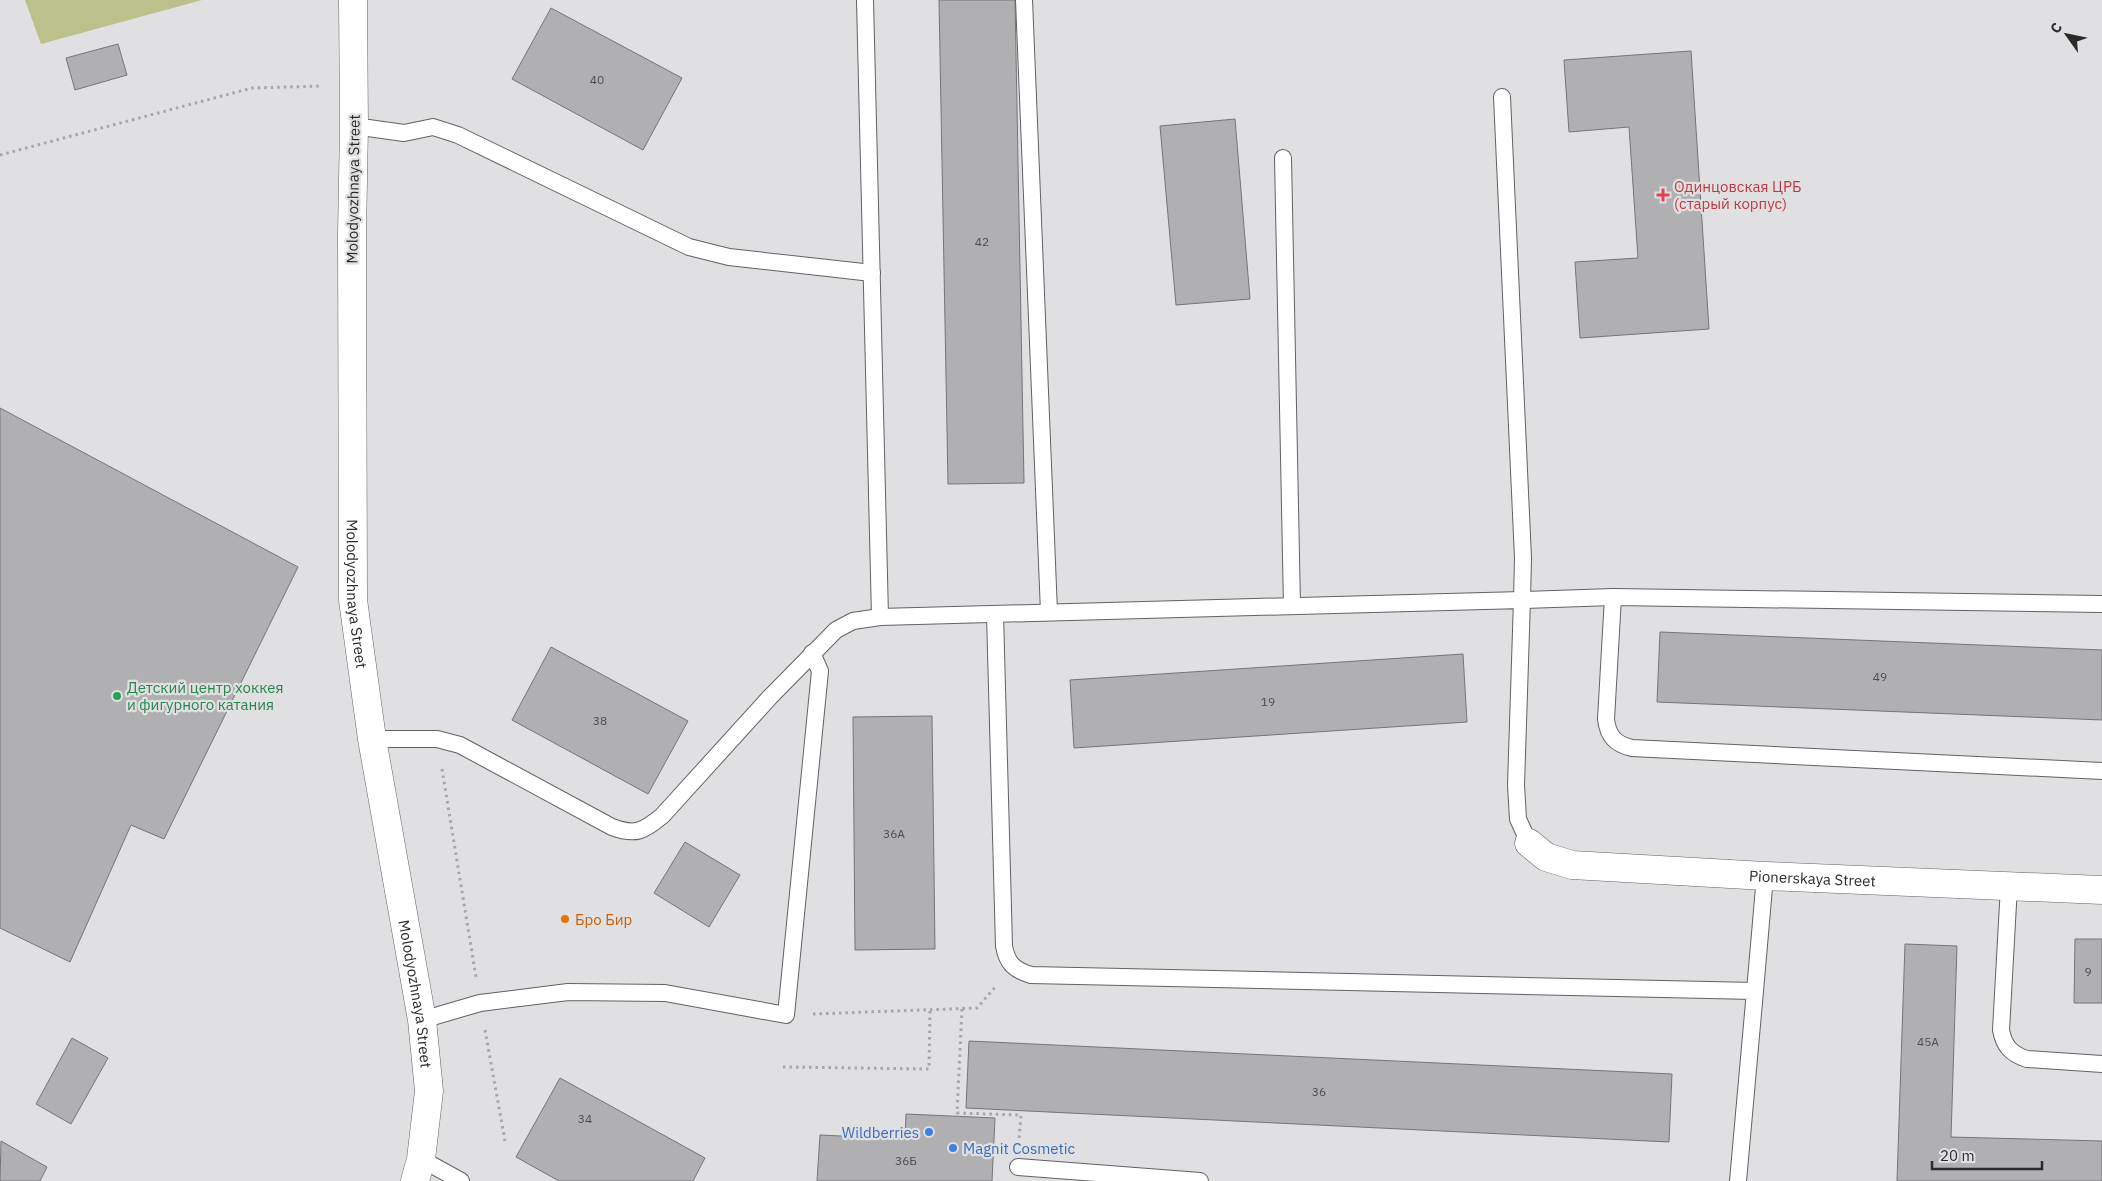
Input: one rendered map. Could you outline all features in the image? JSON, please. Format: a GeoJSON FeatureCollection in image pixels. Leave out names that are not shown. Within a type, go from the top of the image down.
{"type":"FeatureCollection","features":[{"type":"Feature","properties":{"kind":"street","name":"Molodyozhnaya Street"},"geometry":{"type":"LineString","coordinates":[[354,0],[352,234],[354,600],[372,739],[422,1020],[430,1091],[418,1170]]}},
{"type":"Feature","properties":{"kind":"street","name":"Pionerskaya Street"},"geometry":{"type":"LineString","coordinates":[[1529,843],[1546,856],[1572,865],[1765,876],[2102,890]]}},
{"type":"Feature","properties":{"kind":"lane"},"geometry":{"type":"LineString","coordinates":[[865,0],[880,617]]}},
{"type":"Feature","properties":{"kind":"lane"},"geometry":{"type":"LineString","coordinates":[[1024,0],[1049,612]]}},
{"type":"Feature","properties":{"kind":"lane"},"geometry":{"type":"LineString","coordinates":[[1502,98],[1522,548],[1516,785],[1518,819],[1529,843]]}},
{"type":"Feature","properties":{"kind":"lane"},"geometry":{"type":"LineString","coordinates":[[354,126],[404,133],[433,127],[458,134],[689,247],[729,258],[872,273]]}},
{"type":"Feature","properties":{"kind":"lane"},"geometry":{"type":"LineString","coordinates":[[1283,158],[1292,606]]}},
{"type":"Feature","properties":{"kind":"lane"},"geometry":{"type":"LineString","coordinates":[[1613,598],[1606,720],[1610,734],[1621,745],[1632,748],[2102,771]]}},
{"type":"Feature","properties":{"kind":"lane"},"geometry":{"type":"LineString","coordinates":[[372,739],[437,739],[460,745],[484,756],[612,827],[625,832],[637,832],[650,826],[662,816],[812,653],[836,630],[853,622],[880,617],[1613,598],[2102,604]]}},
{"type":"Feature","properties":{"kind":"lane"},"geometry":{"type":"LineString","coordinates":[[995,614],[1004,946],[1006,957],[1012,966],[1020,972],[1031,974],[1755,991]]}},
{"type":"Feature","properties":{"kind":"lane"},"geometry":{"type":"LineString","coordinates":[[422,1020],[480,1003],[568,992],[665,992],[786,1015],[820,671],[817,659],[812,653]]}},
{"type":"Feature","properties":{"kind":"lane"},"geometry":{"type":"LineString","coordinates":[[1738,1181],[1765,876]]}},
{"type":"Feature","properties":{"kind":"lane"},"geometry":{"type":"LineString","coordinates":[[2009,886],[2001,1030],[2003,1040],[2008,1049],[2016,1056],[2102,1064]]}},
{"type":"Feature","properties":{"kind":"lane"},"geometry":{"type":"LineString","coordinates":[[1018,1167],[1200,1181]]}},
{"type":"Feature","properties":{"kind":"lane"},"geometry":{"type":"LineString","coordinates":[[418,1170],[461,1181]]}},
{"type":"Feature","properties":{"kind":"path"},"geometry":{"type":"LineString","coordinates":[[0,155],[252,88],[353,85]]}},
{"type":"Feature","properties":{"kind":"path"},"geometry":{"type":"LineString","coordinates":[[437,739],[480,1003],[505,1141]]}},
{"type":"Feature","properties":{"kind":"path"},"geometry":{"type":"LineString","coordinates":[[786,1015],[977,1008],[1012,966]]}},
{"type":"Feature","properties":{"kind":"path"},"geometry":{"type":"LineString","coordinates":[[962,1009],[957,1113],[1021,1115],[1018,1167]]}},
{"type":"Feature","properties":{"kind":"path"},"geometry":{"type":"LineString","coordinates":[[783,1067],[929,1069],[930,1010]]}},
{"type":"Feature","properties":{"kind":"green space"},"geometry":{"type":"Polygon","coordinates":[[[25,0],[202,0],[41,44],[25,0]]]}},
{"type":"Feature","properties":{"kind":"building"},"geometry":{"type":"Polygon","coordinates":[[[939,0],[1015,0],[1024,483],[948,484],[939,0]]]}},
{"type":"Feature","properties":{"kind":"building"},"geometry":{"type":"Polygon","coordinates":[[[551,8],[682,78],[643,150],[512,79],[551,8]]]}},
{"type":"Feature","properties":{"kind":"building"},"geometry":{"type":"Polygon","coordinates":[[[118,44],[127,75],[75,90],[66,58],[118,44]]]}},
{"type":"Feature","properties":{"kind":"building"},"geometry":{"type":"Polygon","coordinates":[[[1691,51],[1709,329],[1580,338],[1575,262],[1638,258],[1629,127],[1569,132],[1564,60],[1691,51]]]}},
{"type":"Feature","properties":{"kind":"building"},"geometry":{"type":"Polygon","coordinates":[[[1235,119],[1250,299],[1176,305],[1160,126],[1235,119]]]}},
{"type":"Feature","properties":{"kind":"building","name":"Детский центр хоккея и фигурного катания"},"geometry":{"type":"Polygon","coordinates":[[[0,408],[298,567],[164,839],[131,825],[70,962],[0,928],[0,408]]]}},
{"type":"Feature","properties":{"kind":"building"},"geometry":{"type":"Polygon","coordinates":[[[1660,632],[2102,650],[2102,720],[1657,702],[1660,632]]]}},
{"type":"Feature","properties":{"kind":"building"},"geometry":{"type":"Polygon","coordinates":[[[551,647],[688,721],[648,794],[512,720],[551,647]]]}},
{"type":"Feature","properties":{"kind":"building"},"geometry":{"type":"Polygon","coordinates":[[[1463,654],[1467,722],[1074,748],[1070,680],[1463,654]]]}},
{"type":"Feature","properties":{"kind":"building"},"geometry":{"type":"Polygon","coordinates":[[[932,716],[935,949],[855,950],[853,717],[932,716]]]}},
{"type":"Feature","properties":{"kind":"building"},"geometry":{"type":"Polygon","coordinates":[[[685,842],[740,875],[709,927],[654,893],[685,842]]]}},
{"type":"Feature","properties":{"kind":"building"},"geometry":{"type":"Polygon","coordinates":[[[2075,939],[2102,939],[2102,1003],[2074,1003],[2075,939]]]}},
{"type":"Feature","properties":{"kind":"building"},"geometry":{"type":"Polygon","coordinates":[[[1905,944],[1957,946],[1951,1137],[2102,1141],[2102,1181],[1897,1181],[1905,944]]]}},
{"type":"Feature","properties":{"kind":"building"},"geometry":{"type":"Polygon","coordinates":[[[72,1038],[108,1058],[71,1124],[36,1104],[72,1038]]]}},
{"type":"Feature","properties":{"kind":"building"},"geometry":{"type":"Polygon","coordinates":[[[969,1041],[1672,1074],[1669,1142],[966,1108],[969,1041]]]}},
{"type":"Feature","properties":{"kind":"building"},"geometry":{"type":"Polygon","coordinates":[[[560,1078],[705,1158],[693,1181],[559,1181],[516,1157],[560,1078]]]}},
{"type":"Feature","properties":{"kind":"building"},"geometry":{"type":"Polygon","coordinates":[[[906,1114],[995,1118],[992,1181],[817,1181],[820,1135],[905,1139],[906,1114]]]}},
{"type":"Feature","properties":{"kind":"building"},"geometry":{"type":"Polygon","coordinates":[[[1,1141],[47,1167],[40,1181],[0,1181],[1,1141]]]}},
{"type":"Feature","properties":{"kind":"place","name":"Одинцовская ЦРБ (старый корпус)"},"geometry":{"type":"Point","coordinates":[1663,195]}},
{"type":"Feature","properties":{"kind":"place","name":"Детский центр хоккея и фигурного катания"},"geometry":{"type":"Point","coordinates":[117,696]}},
{"type":"Feature","properties":{"kind":"place","name":"Бро Бир"},"geometry":{"type":"Point","coordinates":[565,919]}},
{"type":"Feature","properties":{"kind":"place","name":"Wildberries"},"geometry":{"type":"Point","coordinates":[929,1132]}},
{"type":"Feature","properties":{"kind":"place","name":"Magnit Cosmetic"},"geometry":{"type":"Point","coordinates":[953,1148]}}]}
